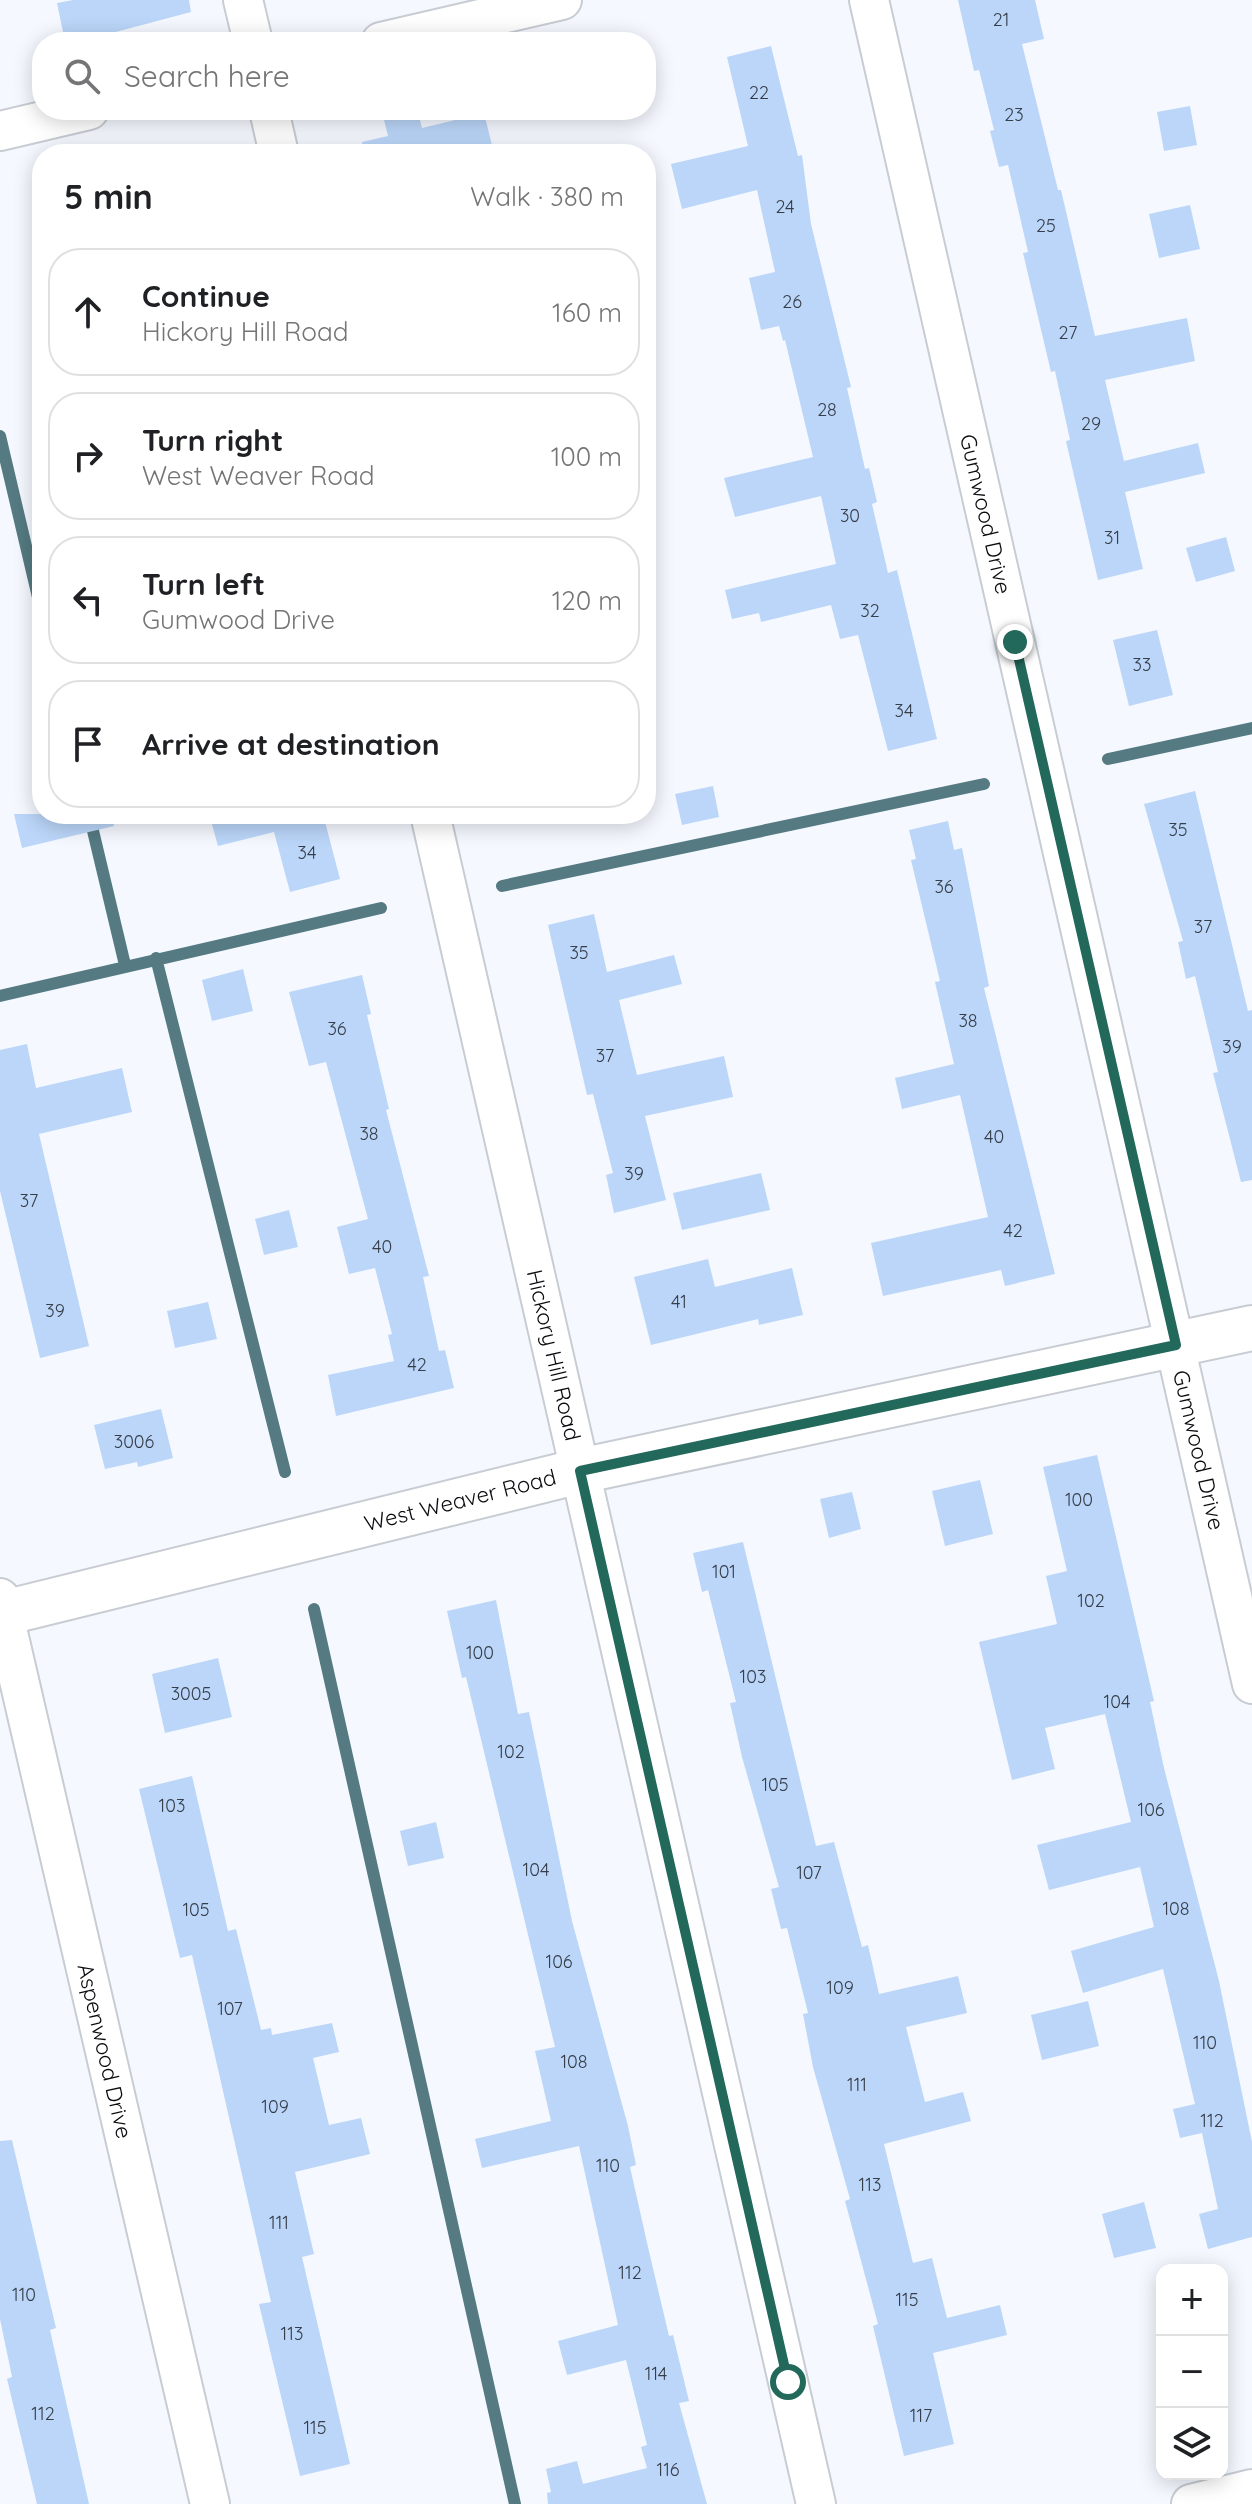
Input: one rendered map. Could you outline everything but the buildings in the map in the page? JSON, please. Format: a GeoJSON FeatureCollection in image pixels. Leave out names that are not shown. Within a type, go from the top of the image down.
{"type":"FeatureCollection","features":[{"type":"Feature","properties":{"kind":"street"},"geometry":{"type":"LineString","coordinates":[[243,0],[251,32]]}},
{"type":"Feature","properties":{"kind":"street"},"geometry":{"type":"LineString","coordinates":[[424,32],[562,0]]}},
{"type":"Feature","properties":{"kind":"street","name":"Gumwood Drive"},"geometry":{"type":"LineString","coordinates":[[869,0],[1252,1684]]}},
{"type":"Feature","properties":{"kind":"street"},"geometry":{"type":"LineString","coordinates":[[0,131],[47,120]]}},
{"type":"Feature","properties":{"kind":"street"},"geometry":{"type":"LineString","coordinates":[[271,120],[277,144]]}},
{"type":"Feature","properties":{"kind":"street","name":"Hickory Hill Road"},"geometry":{"type":"LineString","coordinates":[[432,824],[816,2504]]}},
{"type":"Feature","properties":{"kind":"street","name":"West Weaver Road"},"geometry":{"type":"LineString","coordinates":[[1,1609],[580,1471],[1252,1328]]}},
{"type":"Feature","properties":{"kind":"street","name":"Aspenwood Drive"},"geometry":{"type":"LineString","coordinates":[[1,1609],[210,2504]]}},
{"type":"Feature","properties":{"kind":"street"},"geometry":{"type":"LineString","coordinates":[[1191,2504],[1252,2489]]}},
{"type":"Feature","properties":{"kind":"waterway"},"geometry":{"type":"LineString","coordinates":[[0,436],[32,572]]}},
{"type":"Feature","properties":{"kind":"waterway"},"geometry":{"type":"LineString","coordinates":[[1108,759],[1252,728]]}},
{"type":"Feature","properties":{"kind":"waterway"},"geometry":{"type":"LineString","coordinates":[[502,886],[984,784]]}},
{"type":"Feature","properties":{"kind":"waterway"},"geometry":{"type":"LineString","coordinates":[[91,824],[125,965]]}},
{"type":"Feature","properties":{"kind":"waterway"},"geometry":{"type":"LineString","coordinates":[[0,996],[381,908]]}},
{"type":"Feature","properties":{"kind":"waterway"},"geometry":{"type":"LineString","coordinates":[[156,958],[285,1472]]}},
{"type":"Feature","properties":{"kind":"waterway"},"geometry":{"type":"LineString","coordinates":[[314,1609],[515,2504]]}},
{"type":"Feature","properties":{"kind":"route"},"geometry":{"type":"LineString","coordinates":[[788,2382],[580,1471],[1176,1345],[1015,642]]}}]}
